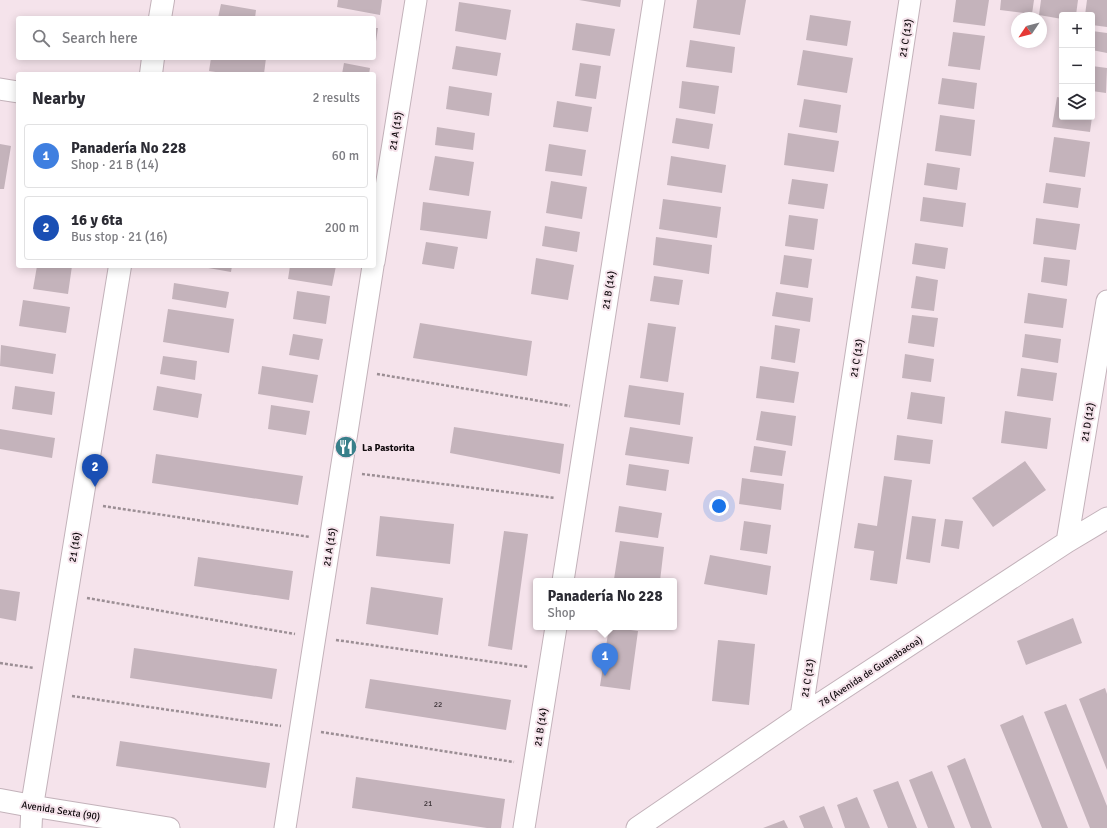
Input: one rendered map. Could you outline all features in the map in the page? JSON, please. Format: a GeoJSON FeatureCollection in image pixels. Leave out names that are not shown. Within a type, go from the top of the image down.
{"type":"FeatureCollection","features":[{"type":"Feature","properties":{"kind":"street"},"geometry":{"type":"LineString","coordinates":[[160,16],[163,0]]}},
{"type":"Feature","properties":{"kind":"street","name":"21 A (15)"},"geometry":{"type":"LineString","coordinates":[[376,250],[416,0]]}},
{"type":"Feature","properties":{"kind":"street","name":"21 B (14)"},"geometry":{"type":"LineString","coordinates":[[563,578],[654,0]]}},
{"type":"Feature","properties":{"kind":"street","name":"21 C (13)"},"geometry":{"type":"LineString","coordinates":[[801,716],[910,0]]}},
{"type":"Feature","properties":{"kind":"street"},"geometry":{"type":"LineString","coordinates":[[151,72],[153,60]]}},
{"type":"Feature","properties":{"kind":"street"},"geometry":{"type":"LineString","coordinates":[[0,89],[16,92]]}},
{"type":"Feature","properties":{"kind":"street","name":"21 (16)"},"geometry":{"type":"LineString","coordinates":[[32,828],[32,806],[120,268]]}},
{"type":"Feature","properties":{"kind":"street","name":"21 A (15)"},"geometry":{"type":"LineString","coordinates":[[285,828],[373,268]]}},
{"type":"Feature","properties":{"kind":"street","name":"21 D (12)"},"geometry":{"type":"LineString","coordinates":[[1067,542],[1107,302]]}},
{"type":"Feature","properties":{"kind":"street","name":"78 (Avenida de Guanabacoa)"},"geometry":{"type":"LineString","coordinates":[[636,828],[801,716],[1067,542],[1107,518]]}},
{"type":"Feature","properties":{"kind":"street","name":"21 B (14)"},"geometry":{"type":"LineString","coordinates":[[524,828],[556,630]]}},
{"type":"Feature","properties":{"kind":"street","name":"Avenida Sexta (90)"},"geometry":{"type":"LineString","coordinates":[[0,800],[169,828]]}},
{"type":"Feature","properties":{"kind":"path"},"geometry":{"type":"LineString","coordinates":[[357,371],[590,409]]}},
{"type":"Feature","properties":{"kind":"path"},"geometry":{"type":"LineString","coordinates":[[341,472],[576,501]]}},
{"type":"Feature","properties":{"kind":"path"},"geometry":{"type":"LineString","coordinates":[[81,503],[330,540]]}},
{"type":"Feature","properties":{"kind":"path"},"geometry":{"type":"LineString","coordinates":[[0,663],[54,672]]}},
{"type":"Feature","properties":{"kind":"building"},"geometry":{"type":"Polygon","coordinates":[[[338,0],[382,0],[380,15],[337,7],[338,0]]]}},
{"type":"Feature","properties":{"kind":"building"},"geometry":{"type":"Polygon","coordinates":[[[579,0],[621,0],[620,7],[579,0]]]}},
{"type":"Feature","properties":{"kind":"building"},"geometry":{"type":"Polygon","coordinates":[[[697,0],[746,0],[740,35],[693,28],[697,0]]]}},
{"type":"Feature","properties":{"kind":"building"},"geometry":{"type":"Polygon","coordinates":[[[956,0],[989,0],[985,26],[953,22],[956,0]]]}},
{"type":"Feature","properties":{"kind":"building"},"geometry":{"type":"Polygon","coordinates":[[[1001,0],[1034,0],[1032,12],[1000,10],[1001,0]]]}},
{"type":"Feature","properties":{"kind":"building"},"geometry":{"type":"Polygon","coordinates":[[[1041,0],[1078,0],[1076,12],[1059,12],[1059,18],[1047,16],[1047,12],[1039,12],[1041,0]]]}},
{"type":"Feature","properties":{"kind":"building"},"geometry":{"type":"Polygon","coordinates":[[[1087,0],[1107,0],[1107,27],[1095,25],[1095,12],[1085,12],[1087,0]]]}},
{"type":"Feature","properties":{"kind":"building"},"geometry":{"type":"Polygon","coordinates":[[[459,2],[511,10],[506,40],[455,31],[459,2]]]}},
{"type":"Feature","properties":{"kind":"building"},"geometry":{"type":"Polygon","coordinates":[[[221,4],[256,10],[255,16],[218,16],[221,4]]]}},
{"type":"Feature","properties":{"kind":"building"},"geometry":{"type":"Polygon","coordinates":[[[810,15],[851,21],[847,46],[806,40],[810,15]]]}},
{"type":"Feature","properties":{"kind":"building"},"geometry":{"type":"Polygon","coordinates":[[[576,23],[615,29],[610,56],[572,50],[576,23]]]}},
{"type":"Feature","properties":{"kind":"building"},"geometry":{"type":"Polygon","coordinates":[[[376,28],[378,28],[376,41],[376,28]]]}},
{"type":"Feature","properties":{"kind":"building"},"geometry":{"type":"Polygon","coordinates":[[[1095,31],[1107,33],[1107,53],[1095,51],[1095,31]]]}},
{"type":"Feature","properties":{"kind":"building"},"geometry":{"type":"Polygon","coordinates":[[[953,32],[985,36],[980,70],[948,66],[953,32]]]}},
{"type":"Feature","properties":{"kind":"building"},"geometry":{"type":"Polygon","coordinates":[[[690,40],[735,47],[732,73],[686,67],[690,40]]]}},
{"type":"Feature","properties":{"kind":"building"},"geometry":{"type":"Polygon","coordinates":[[[456,46],[501,53],[497,76],[452,69],[456,46]]]}},
{"type":"Feature","properties":{"kind":"building"},"geometry":{"type":"Polygon","coordinates":[[[803,50],[853,58],[847,93],[797,85],[803,50]]]}},
{"type":"Feature","properties":{"kind":"building"},"geometry":{"type":"Polygon","coordinates":[[[211,60],[266,60],[264,72],[209,71],[211,60]]]}},
{"type":"Feature","properties":{"kind":"building"},"geometry":{"type":"Polygon","coordinates":[[[344,63],[370,68],[369,72],[342,72],[344,63]]]}},
{"type":"Feature","properties":{"kind":"building"},"geometry":{"type":"Polygon","coordinates":[[[580,63],[601,66],[596,99],[575,96],[580,63]]]}},
{"type":"Feature","properties":{"kind":"building"},"geometry":{"type":"Polygon","coordinates":[[[1095,66],[1107,68],[1106,93],[1095,91],[1095,66]]]}},
{"type":"Feature","properties":{"kind":"building"},"geometry":{"type":"Polygon","coordinates":[[[942,78],[977,83],[974,109],[938,104],[942,78]]]}},
{"type":"Feature","properties":{"kind":"building"},"geometry":{"type":"Polygon","coordinates":[[[682,81],[719,86],[715,114],[679,108],[682,81]]]}},
{"type":"Feature","properties":{"kind":"building"},"geometry":{"type":"Polygon","coordinates":[[[449,86],[492,93],[489,116],[446,109],[449,86]]]}},
{"type":"Feature","properties":{"kind":"building"},"geometry":{"type":"Polygon","coordinates":[[[1057,97],[1059,97],[1059,120],[1092,120],[1090,132],[1052,127],[1057,97]]]}},
{"type":"Feature","properties":{"kind":"building"},"geometry":{"type":"Polygon","coordinates":[[[804,99],[841,105],[837,133],[799,127],[804,99]]]}},
{"type":"Feature","properties":{"kind":"building"},"geometry":{"type":"Polygon","coordinates":[[[557,101],[592,107],[588,132],[553,127],[557,101]]]}},
{"type":"Feature","properties":{"kind":"building"},"geometry":{"type":"Polygon","coordinates":[[[940,115],[975,120],[971,156],[935,151],[940,115]]]}},
{"type":"Feature","properties":{"kind":"building"},"geometry":{"type":"Polygon","coordinates":[[[676,118],[713,124],[709,149],[672,143],[676,118]]]}},
{"type":"Feature","properties":{"kind":"building"},"geometry":{"type":"Polygon","coordinates":[[[437,127],[475,133],[473,150],[435,145],[437,127]]]}},
{"type":"Feature","properties":{"kind":"building"},"geometry":{"type":"Polygon","coordinates":[[[788,133],[839,141],[834,172],[784,165],[788,133]]]}},
{"type":"Feature","properties":{"kind":"building"},"geometry":{"type":"Polygon","coordinates":[[[1054,137],[1090,142],[1085,177],[1049,172],[1054,137]]]}},
{"type":"Feature","properties":{"kind":"building"},"geometry":{"type":"Polygon","coordinates":[[[0,144],[11,146],[4,189],[0,189],[0,144]]]}},
{"type":"Feature","properties":{"kind":"building"},"geometry":{"type":"Polygon","coordinates":[[[549,144],[586,150],[582,176],[545,171],[549,144]]]}},
{"type":"Feature","properties":{"kind":"building"},"geometry":{"type":"Polygon","coordinates":[[[435,156],[474,162],[469,196],[429,190],[435,156]]]}},
{"type":"Feature","properties":{"kind":"building"},"geometry":{"type":"Polygon","coordinates":[[[671,156],[726,165],[722,193],[667,185],[671,156]]]}},
{"type":"Feature","properties":{"kind":"building"},"geometry":{"type":"Polygon","coordinates":[[[927,163],[960,168],[957,190],[924,185],[927,163]]]}},
{"type":"Feature","properties":{"kind":"building"},"geometry":{"type":"Polygon","coordinates":[[[792,179],[828,184],[824,209],[788,204],[792,179]]]}},
{"type":"Feature","properties":{"kind":"building"},"geometry":{"type":"Polygon","coordinates":[[[551,181],[587,187],[582,219],[546,213],[551,181]]]}},
{"type":"Feature","properties":{"kind":"building"},"geometry":{"type":"Polygon","coordinates":[[[1046,183],[1081,188],[1078,208],[1043,203],[1046,183]]]}},
{"type":"Feature","properties":{"kind":"building"},"geometry":{"type":"Polygon","coordinates":[[[923,197],[966,203],[963,227],[920,221],[923,197]]]}},
{"type":"Feature","properties":{"kind":"building"},"geometry":{"type":"Polygon","coordinates":[[[663,199],[721,207],[717,238],[659,229],[663,199]]]}},
{"type":"Feature","properties":{"kind":"building"},"geometry":{"type":"Polygon","coordinates":[[[423,202],[491,211],[487,239],[420,230],[423,202]]]}},
{"type":"Feature","properties":{"kind":"building"},"geometry":{"type":"Polygon","coordinates":[[[789,215],[818,219],[814,250],[785,246],[789,215]]]}},
{"type":"Feature","properties":{"kind":"building"},"geometry":{"type":"Polygon","coordinates":[[[1036,218],[1080,224],[1076,250],[1033,244],[1036,218]]]}},
{"type":"Feature","properties":{"kind":"building"},"geometry":{"type":"Polygon","coordinates":[[[545,226],[580,232],[577,252],[542,246],[545,226]]]}},
{"type":"Feature","properties":{"kind":"building"},"geometry":{"type":"Polygon","coordinates":[[[656,237],[712,245],[709,274],[653,265],[656,237]]]}},
{"type":"Feature","properties":{"kind":"building"},"geometry":{"type":"Polygon","coordinates":[[[426,242],[458,247],[454,269],[422,264],[426,242]]]}},
{"type":"Feature","properties":{"kind":"building"},"geometry":{"type":"Polygon","coordinates":[[[915,243],[948,248],[945,269],[912,264],[915,243]]]}},
{"type":"Feature","properties":{"kind":"building"},"geometry":{"type":"Polygon","coordinates":[[[784,255],[812,259],[808,288],[780,284],[784,255]]]}},
{"type":"Feature","properties":{"kind":"building"},"geometry":{"type":"Polygon","coordinates":[[[1044,257],[1070,260],[1067,286],[1041,282],[1044,257]]]}},
{"type":"Feature","properties":{"kind":"building"},"geometry":{"type":"Polygon","coordinates":[[[536,258],[574,265],[568,300],[531,294],[536,258]]]}},
{"type":"Feature","properties":{"kind":"building"},"geometry":{"type":"Polygon","coordinates":[[[37,268],[72,268],[68,294],[33,289],[37,268]]]}},
{"type":"Feature","properties":{"kind":"building"},"geometry":{"type":"Polygon","coordinates":[[[208,268],[232,268],[231,272],[208,268]]]}},
{"type":"Feature","properties":{"kind":"building"},"geometry":{"type":"Polygon","coordinates":[[[290,268],[336,268],[332,286],[288,279],[290,268]]]}},
{"type":"Feature","properties":{"kind":"building"},"geometry":{"type":"Polygon","coordinates":[[[654,276],[683,280],[679,305],[650,301],[654,276]]]}},
{"type":"Feature","properties":{"kind":"building"},"geometry":{"type":"Polygon","coordinates":[[[916,276],[938,280],[934,311],[911,308],[916,276]]]}},
{"type":"Feature","properties":{"kind":"building"},"geometry":{"type":"Polygon","coordinates":[[[174,283],[229,292],[226,308],[172,299],[174,283]]]}},
{"type":"Feature","properties":{"kind":"building"},"geometry":{"type":"Polygon","coordinates":[[[297,291],[330,296],[326,324],[293,319],[297,291]]]}},
{"type":"Feature","properties":{"kind":"building"},"geometry":{"type":"Polygon","coordinates":[[[776,292],[813,298],[810,322],[772,316],[776,292]]]}},
{"type":"Feature","properties":{"kind":"building"},"geometry":{"type":"Polygon","coordinates":[[[1028,293],[1067,299],[1063,328],[1024,323],[1028,293]]]}},
{"type":"Feature","properties":{"kind":"building"},"geometry":{"type":"Polygon","coordinates":[[[23,300],[70,307],[66,333],[19,326],[23,300]]]}},
{"type":"Feature","properties":{"kind":"building"},"geometry":{"type":"Polygon","coordinates":[[[168,309],[234,319],[229,353],[163,342],[168,309]]]}},
{"type":"Feature","properties":{"kind":"building"},"geometry":{"type":"Polygon","coordinates":[[[912,315],[938,318],[934,347],[908,343],[912,315]]]}},
{"type":"Feature","properties":{"kind":"building"},"geometry":{"type":"Polygon","coordinates":[[[420,323],[532,341],[527,376],[413,358],[420,323]]]}},
{"type":"Feature","properties":{"kind":"building"},"geometry":{"type":"Polygon","coordinates":[[[648,323],[676,327],[668,382],[640,378],[648,323]]]}},
{"type":"Feature","properties":{"kind":"building"},"geometry":{"type":"Polygon","coordinates":[[[775,325],[800,329],[795,363],[771,359],[775,325]]]}},
{"type":"Feature","properties":{"kind":"building"},"geometry":{"type":"Polygon","coordinates":[[[293,334],[323,339],[319,360],[289,355],[293,334]]]}},
{"type":"Feature","properties":{"kind":"building"},"geometry":{"type":"Polygon","coordinates":[[[1025,334],[1061,339],[1058,363],[1022,357],[1025,334]]]}},
{"type":"Feature","properties":{"kind":"building"},"geometry":{"type":"Polygon","coordinates":[[[1,345],[56,354],[53,374],[0,366],[1,345]]]}},
{"type":"Feature","properties":{"kind":"building"},"geometry":{"type":"Polygon","coordinates":[[[905,354],[934,359],[931,382],[902,378],[905,354]]]}},
{"type":"Feature","properties":{"kind":"building"},"geometry":{"type":"Polygon","coordinates":[[[163,356],[197,361],[195,380],[160,374],[163,356]]]}},
{"type":"Feature","properties":{"kind":"building"},"geometry":{"type":"Polygon","coordinates":[[[262,366],[318,375],[313,403],[258,394],[262,366]]]}},
{"type":"Feature","properties":{"kind":"building"},"geometry":{"type":"Polygon","coordinates":[[[760,366],[799,372],[794,403],[756,398],[760,366]]]}},
{"type":"Feature","properties":{"kind":"building"},"geometry":{"type":"Polygon","coordinates":[[[1021,368],[1057,373],[1053,401],[1017,396],[1021,368]]]}},
{"type":"Feature","properties":{"kind":"building"},"geometry":{"type":"Polygon","coordinates":[[[629,385],[684,393],[680,425],[624,417],[629,385]]]}},
{"type":"Feature","properties":{"kind":"building"},"geometry":{"type":"Polygon","coordinates":[[[15,386],[55,392],[52,415],[12,409],[15,386]]]}},
{"type":"Feature","properties":{"kind":"building"},"geometry":{"type":"Polygon","coordinates":[[[157,386],[202,394],[198,418],[153,410],[157,386]]]}},
{"type":"Feature","properties":{"kind":"building"},"geometry":{"type":"Polygon","coordinates":[[[911,392],[945,397],[942,424],[907,419],[911,392]]]}},
{"type":"Feature","properties":{"kind":"building"},"geometry":{"type":"Polygon","coordinates":[[[271,405],[310,411],[306,435],[268,429],[271,405]]]}},
{"type":"Feature","properties":{"kind":"building"},"geometry":{"type":"Polygon","coordinates":[[[761,411],[796,416],[792,446],[756,440],[761,411]]]}},
{"type":"Feature","properties":{"kind":"building"},"geometry":{"type":"Polygon","coordinates":[[[1005,411],[1051,418],[1047,449],[1001,443],[1005,411]]]}},
{"type":"Feature","properties":{"kind":"building"},"geometry":{"type":"Polygon","coordinates":[[[454,427],[564,444],[560,474],[450,453],[454,427]]]}},
{"type":"Feature","properties":{"kind":"building"},"geometry":{"type":"Polygon","coordinates":[[[630,427],[693,437],[689,464],[625,455],[630,427]]]}},
{"type":"Feature","properties":{"kind":"building"},"geometry":{"type":"Polygon","coordinates":[[[0,429],[55,438],[52,458],[0,449],[0,429]]]}},
{"type":"Feature","properties":{"kind":"building"},"geometry":{"type":"Polygon","coordinates":[[[897,435],[933,440],[930,464],[894,460],[897,435]]]}},
{"type":"Feature","properties":{"kind":"building"},"geometry":{"type":"Polygon","coordinates":[[[754,446],[786,451],[782,476],[750,472],[754,446]]]}},
{"type":"Feature","properties":{"kind":"building"},"geometry":{"type":"Polygon","coordinates":[[[156,454],[303,476],[298,505],[152,483],[156,454]]]}},
{"type":"Feature","properties":{"kind":"building"},"geometry":{"type":"Polygon","coordinates":[[[1025,461],[1046,490],[993,527],[972,498],[1025,461]]]}},
{"type":"Feature","properties":{"kind":"building"},"geometry":{"type":"Polygon","coordinates":[[[629,464],[669,470],[666,491],[626,485],[629,464]]]}},
{"type":"Feature","properties":{"kind":"building"},"geometry":{"type":"Polygon","coordinates":[[[884,476],[912,480],[897,584],[870,580],[874,551],[854,548],[858,523],[877,526],[884,476]]]}},
{"type":"Feature","properties":{"kind":"building"},"geometry":{"type":"Polygon","coordinates":[[[742,478],[784,484],[781,510],[739,504],[742,478]]]}},
{"type":"Feature","properties":{"kind":"building"},"geometry":{"type":"Polygon","coordinates":[[[619,506],[662,513],[658,538],[615,532],[619,506]]]}},
{"type":"Feature","properties":{"kind":"building"},"geometry":{"type":"Polygon","coordinates":[[[380,516],[454,524],[450,564],[376,556],[380,516]]]}},
{"type":"Feature","properties":{"kind":"building"},"geometry":{"type":"Polygon","coordinates":[[[912,516],[936,519],[930,563],[906,559],[912,516]]]}},
{"type":"Feature","properties":{"kind":"building"},"geometry":{"type":"Polygon","coordinates":[[[945,519],[963,521],[959,549],[941,546],[945,519]]]}},
{"type":"Feature","properties":{"kind":"building"},"geometry":{"type":"Polygon","coordinates":[[[744,521],[771,525],[767,554],[740,550],[744,521]]]}},
{"type":"Feature","properties":{"kind":"building"},"geometry":{"type":"Polygon","coordinates":[[[504,531],[528,534],[512,650],[488,646],[504,531]]]}},
{"type":"Feature","properties":{"kind":"building"},"geometry":{"type":"Polygon","coordinates":[[[620,541],[664,547],[660,578],[614,578],[620,541]]]}},
{"type":"Feature","properties":{"kind":"building"},"geometry":{"type":"Polygon","coordinates":[[[710,555],[771,566],[767,595],[704,584],[710,555]]]}},
{"type":"Feature","properties":{"kind":"building"},"geometry":{"type":"Polygon","coordinates":[[[198,557],[293,571],[289,600],[194,586],[198,557]]]}},
{"type":"Feature","properties":{"kind":"building"},"geometry":{"type":"Polygon","coordinates":[[[371,587],[443,598],[438,635],[366,624],[371,587]]]}},
{"type":"Feature","properties":{"kind":"building"},"geometry":{"type":"Polygon","coordinates":[[[0,589],[20,592],[16,621],[0,618],[0,589]]]}},
{"type":"Feature","properties":{"kind":"building"},"geometry":{"type":"Polygon","coordinates":[[[1073,618],[1082,643],[1026,665],[1017,641],[1073,618]]]}},
{"type":"Feature","properties":{"kind":"building"},"geometry":{"type":"Polygon","coordinates":[[[609,630],[638,631],[630,690],[600,686],[609,630]]]}},
{"type":"Feature","properties":{"kind":"building"},"geometry":{"type":"Polygon","coordinates":[[[718,640],[755,644],[749,705],[712,701],[718,640]]]}},
{"type":"Feature","properties":{"kind":"building"},"geometry":{"type":"Polygon","coordinates":[[[134,648],[277,669],[272,699],[130,678],[134,648]]]}},
{"type":"Feature","properties":{"kind":"building"},"geometry":{"type":"Polygon","coordinates":[[[370,679],[511,700],[506,730],[365,708],[370,679]]]}},
{"type":"Feature","properties":{"kind":"building"},"geometry":{"type":"Polygon","coordinates":[[[1105,688],[1107,694],[1107,770],[1079,699],[1105,688]]]}},
{"type":"Feature","properties":{"kind":"building"},"geometry":{"type":"Polygon","coordinates":[[[1066,704],[1107,806],[1107,828],[1090,828],[1044,712],[1066,704]]]}},
{"type":"Feature","properties":{"kind":"building"},"geometry":{"type":"Polygon","coordinates":[[[1023,715],[1068,828],[1042,828],[1000,725],[1023,715]]]}},
{"type":"Feature","properties":{"kind":"building"},"geometry":{"type":"Polygon","coordinates":[[[120,741],[270,763],[266,788],[116,766],[120,741]]]}},
{"type":"Feature","properties":{"kind":"building"},"geometry":{"type":"Polygon","coordinates":[[[965,758],[992,828],[971,828],[947,766],[965,758]]]}},
{"type":"Feature","properties":{"kind":"building"},"geometry":{"type":"Polygon","coordinates":[[[932,771],[955,828],[928,828],[909,780],[932,771]]]}},
{"type":"Feature","properties":{"kind":"building"},"geometry":{"type":"Polygon","coordinates":[[[356,777],[505,799],[501,828],[487,828],[352,808],[356,777]]]}},
{"type":"Feature","properties":{"kind":"building"},"geometry":{"type":"Polygon","coordinates":[[[898,781],[917,828],[888,828],[873,790],[898,781]]]}},
{"type":"Feature","properties":{"kind":"building"},"geometry":{"type":"Polygon","coordinates":[[[857,797],[870,828],[845,828],[837,805],[857,797]]]}},
{"type":"Feature","properties":{"kind":"building"},"geometry":{"type":"Polygon","coordinates":[[[824,806],[833,828],[804,828],[799,816],[824,806]]]}},
{"type":"Feature","properties":{"kind":"building"},"geometry":{"type":"Polygon","coordinates":[[[784,820],[788,828],[763,828],[784,820]]]}},
{"type":"Feature","properties":{"kind":"place","name":"La Pastorita"},"geometry":{"type":"Point","coordinates":[346,447]}},
{"type":"Feature","properties":{"kind":"place","name":"16 y 6ta"},"geometry":{"type":"Point","coordinates":[95,487]}},
{"type":"Feature","properties":{"kind":"place","name":"Panadería No 228"},"geometry":{"type":"Point","coordinates":[605,676]}}]}
